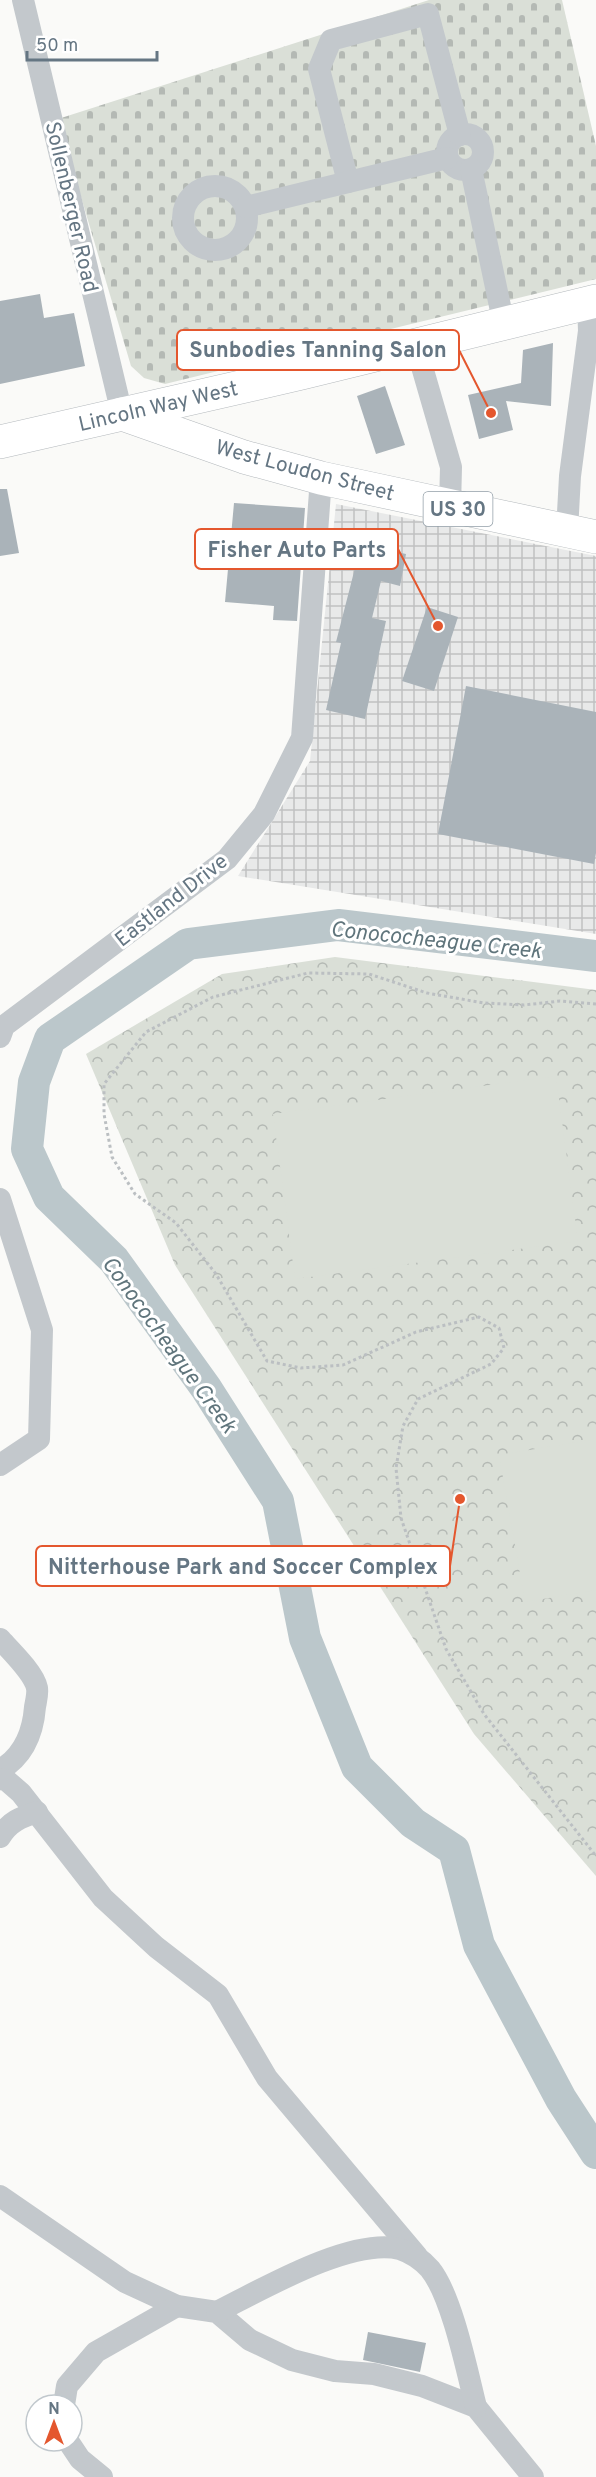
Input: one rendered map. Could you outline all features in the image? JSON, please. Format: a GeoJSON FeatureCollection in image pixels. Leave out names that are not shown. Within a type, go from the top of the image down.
{"type":"FeatureCollection","features":[{"type":"Feature","properties":{"kind":"highway","name":"Lincoln Way West"},"geometry":{"type":"LineString","coordinates":[[0,442],[416,346],[592,302]]}},
{"type":"Feature","properties":{"kind":"highway"},"geometry":{"type":"LineString","coordinates":[[202,394],[214,425],[244,458]]}},
{"type":"Feature","properties":{"kind":"highway","name":"West Loudon Street"},"geometry":{"type":"LineString","coordinates":[[122,414],[244,458],[321,478],[581,534]]}},
{"type":"Feature","properties":{"kind":"street","name":"Sollenberger Road"},"geometry":{"type":"LineString","coordinates":[[23,0],[122,414]]}},
{"type":"Feature","properties":{"kind":"street"},"geometry":{"type":"LineString","coordinates":[[348,182],[319,69],[331,40],[428,14],[460,135]]}},
{"type":"Feature","properties":{"kind":"street"},"geometry":{"type":"LineString","coordinates":[[460,135],[477,139],[483,150],[480,162],[471,169],[459,170],[447,158],[446,152],[450,141],[460,135]]}},
{"type":"Feature","properties":{"kind":"street"},"geometry":{"type":"LineString","coordinates":[[246,207],[447,158]]}},
{"type":"Feature","properties":{"kind":"street"},"geometry":{"type":"LineString","coordinates":[[471,169],[504,325]]}},
{"type":"Feature","properties":{"kind":"street"},"geometry":{"type":"LineString","coordinates":[[581,534],[570,476],[592,302]]}},
{"type":"Feature","properties":{"kind":"street"},"geometry":{"type":"LineString","coordinates":[[416,346],[451,467],[450,507]]}},
{"type":"Feature","properties":{"kind":"street","name":"Eastland Drive"},"geometry":{"type":"LineString","coordinates":[[0,1037],[4,1026],[227,859],[264,814],[302,738],[321,478]]}},
{"type":"Feature","properties":{"kind":"street"},"geometry":{"type":"LineString","coordinates":[[0,1199],[42,1330],[39,1440],[0,1465]]}},
{"type":"Feature","properties":{"kind":"street"},"geometry":{"type":"LineString","coordinates":[[0,1770],[24,1748],[34,1723],[37,1687],[5,1651]]}},
{"type":"Feature","properties":{"kind":"street"},"geometry":{"type":"LineString","coordinates":[[0,1779],[6,1780],[21,1793],[103,1898],[156,1947],[218,1995],[267,2078],[431,2271],[441,2288],[459,2338],[476,2407],[533,2477]]}},
{"type":"Feature","properties":{"kind":"street"},"geometry":{"type":"LineString","coordinates":[[0,1837],[6,1826],[37,1812]]}},
{"type":"Feature","properties":{"kind":"street"},"geometry":{"type":"LineString","coordinates":[[0,2196],[125,2282],[177,2306],[217,2312],[250,2340],[292,2360],[335,2371],[374,2374],[422,2386],[476,2407]]}},
{"type":"Feature","properties":{"kind":"street"},"geometry":{"type":"LineString","coordinates":[[217,2312],[342,2254],[378,2248],[399,2249],[417,2256]]}},
{"type":"Feature","properties":{"kind":"street"},"geometry":{"type":"LineString","coordinates":[[66,2393],[67,2386],[96,2352],[177,2306]]}},
{"type":"Feature","properties":{"kind":"street"},"geometry":{"type":"LineString","coordinates":[[76,2453],[102,2477]]}},
{"type":"Feature","properties":{"kind":"path"},"geometry":{"type":"LineString","coordinates":[[596,1004],[560,1001],[524,1005],[484,1003],[427,993],[369,974],[308,973],[213,997],[146,1032],[104,1084],[104,1114],[112,1157],[135,1194],[176,1223],[203,1257],[216,1274],[267,1361],[301,1368],[343,1365],[416,1332],[479,1317],[499,1328],[504,1348],[491,1364],[418,1399],[403,1426],[396,1468],[401,1518],[446,1649],[484,1714],[596,1856]]}},
{"type":"Feature","properties":{"kind":"shaded area"},"geometry":{"type":"Polygon","coordinates":[[[336,504],[596,556],[596,934],[238,876],[310,761],[336,504]]]}},
{"type":"Feature","properties":{"kind":"green space"},"geometry":{"type":"Polygon","coordinates":[[[429,0],[562,0],[596,146],[596,279],[165,384],[144,378],[131,366],[58,119],[429,0]]]}},
{"type":"Feature","properties":{"kind":"green space"},"geometry":{"type":"Polygon","coordinates":[[[335,957],[596,990],[596,1876],[474,1734],[175,1265],[86,1054],[222,974],[335,957]]]}},
{"type":"Feature","properties":{"kind":"green space"},"geometry":{"type":"Polygon","coordinates":[[[556,1076],[578,1241],[295,1279],[273,1114],[556,1076]]]}},
{"type":"Feature","properties":{"kind":"green space"},"geometry":{"type":"Polygon","coordinates":[[[596,1439],[596,1590],[525,1602],[499,1455],[596,1439]]]}},
{"type":"Feature","properties":{"kind":"building"},"geometry":{"type":"Polygon","coordinates":[[[40,294],[44,318],[74,313],[85,366],[0,384],[0,301],[40,294]]]}},
{"type":"Feature","properties":{"kind":"building"},"geometry":{"type":"Polygon","coordinates":[[[553,343],[551,406],[506,401],[513,430],[479,439],[468,395],[521,383],[523,350],[553,343]]]}},
{"type":"Feature","properties":{"kind":"building"},"geometry":{"type":"Polygon","coordinates":[[[385,386],[405,445],[376,454],[357,396],[385,386]]]}},
{"type":"Feature","properties":{"kind":"building"},"geometry":{"type":"Polygon","coordinates":[[[0,489],[7,489],[19,553],[0,556],[0,489]]]}},
{"type":"Feature","properties":{"kind":"building"},"geometry":{"type":"Polygon","coordinates":[[[234,503],[305,508],[297,621],[273,620],[274,606],[225,602],[234,503]]]}},
{"type":"Feature","properties":{"kind":"building"},"geometry":{"type":"Polygon","coordinates":[[[349,542],[406,554],[400,586],[381,581],[372,618],[386,621],[365,719],[326,710],[341,643],[336,642],[356,564],[344,564],[349,542]]]}},
{"type":"Feature","properties":{"kind":"building"},"geometry":{"type":"Polygon","coordinates":[[[427,607],[458,617],[434,691],[402,681],[427,607]]]}},
{"type":"Feature","properties":{"kind":"building"},"geometry":{"type":"Polygon","coordinates":[[[466,686],[596,712],[596,853],[594,864],[438,834],[466,686]]]}},
{"type":"Feature","properties":{"kind":"building"},"geometry":{"type":"Polygon","coordinates":[[[368,2332],[426,2343],[420,2372],[363,2360],[368,2332]]]}},
{"type":"Feature","properties":{"kind":"waterway","name":"Conococheague Creek"},"geometry":{"type":"LineString","coordinates":[[596,956],[338,925],[188,944],[50,1039],[34,1082],[27,1149],[49,1197],[114,1260],[206,1388],[278,1501],[305,1638],[357,1767],[413,1823],[454,1850],[479,1945],[561,2099],[596,2153]]}},
{"type":"Feature","properties":{"kind":"place","name":"Sunbodies Tanning Salon"},"geometry":{"type":"Point","coordinates":[491,413]}},
{"type":"Feature","properties":{"kind":"place","name":"Fisher Auto Parts"},"geometry":{"type":"Point","coordinates":[438,626]}},
{"type":"Feature","properties":{"kind":"place","name":"Nitterhouse Park and Soccer Complex"},"geometry":{"type":"Point","coordinates":[460,1499]}}]}
